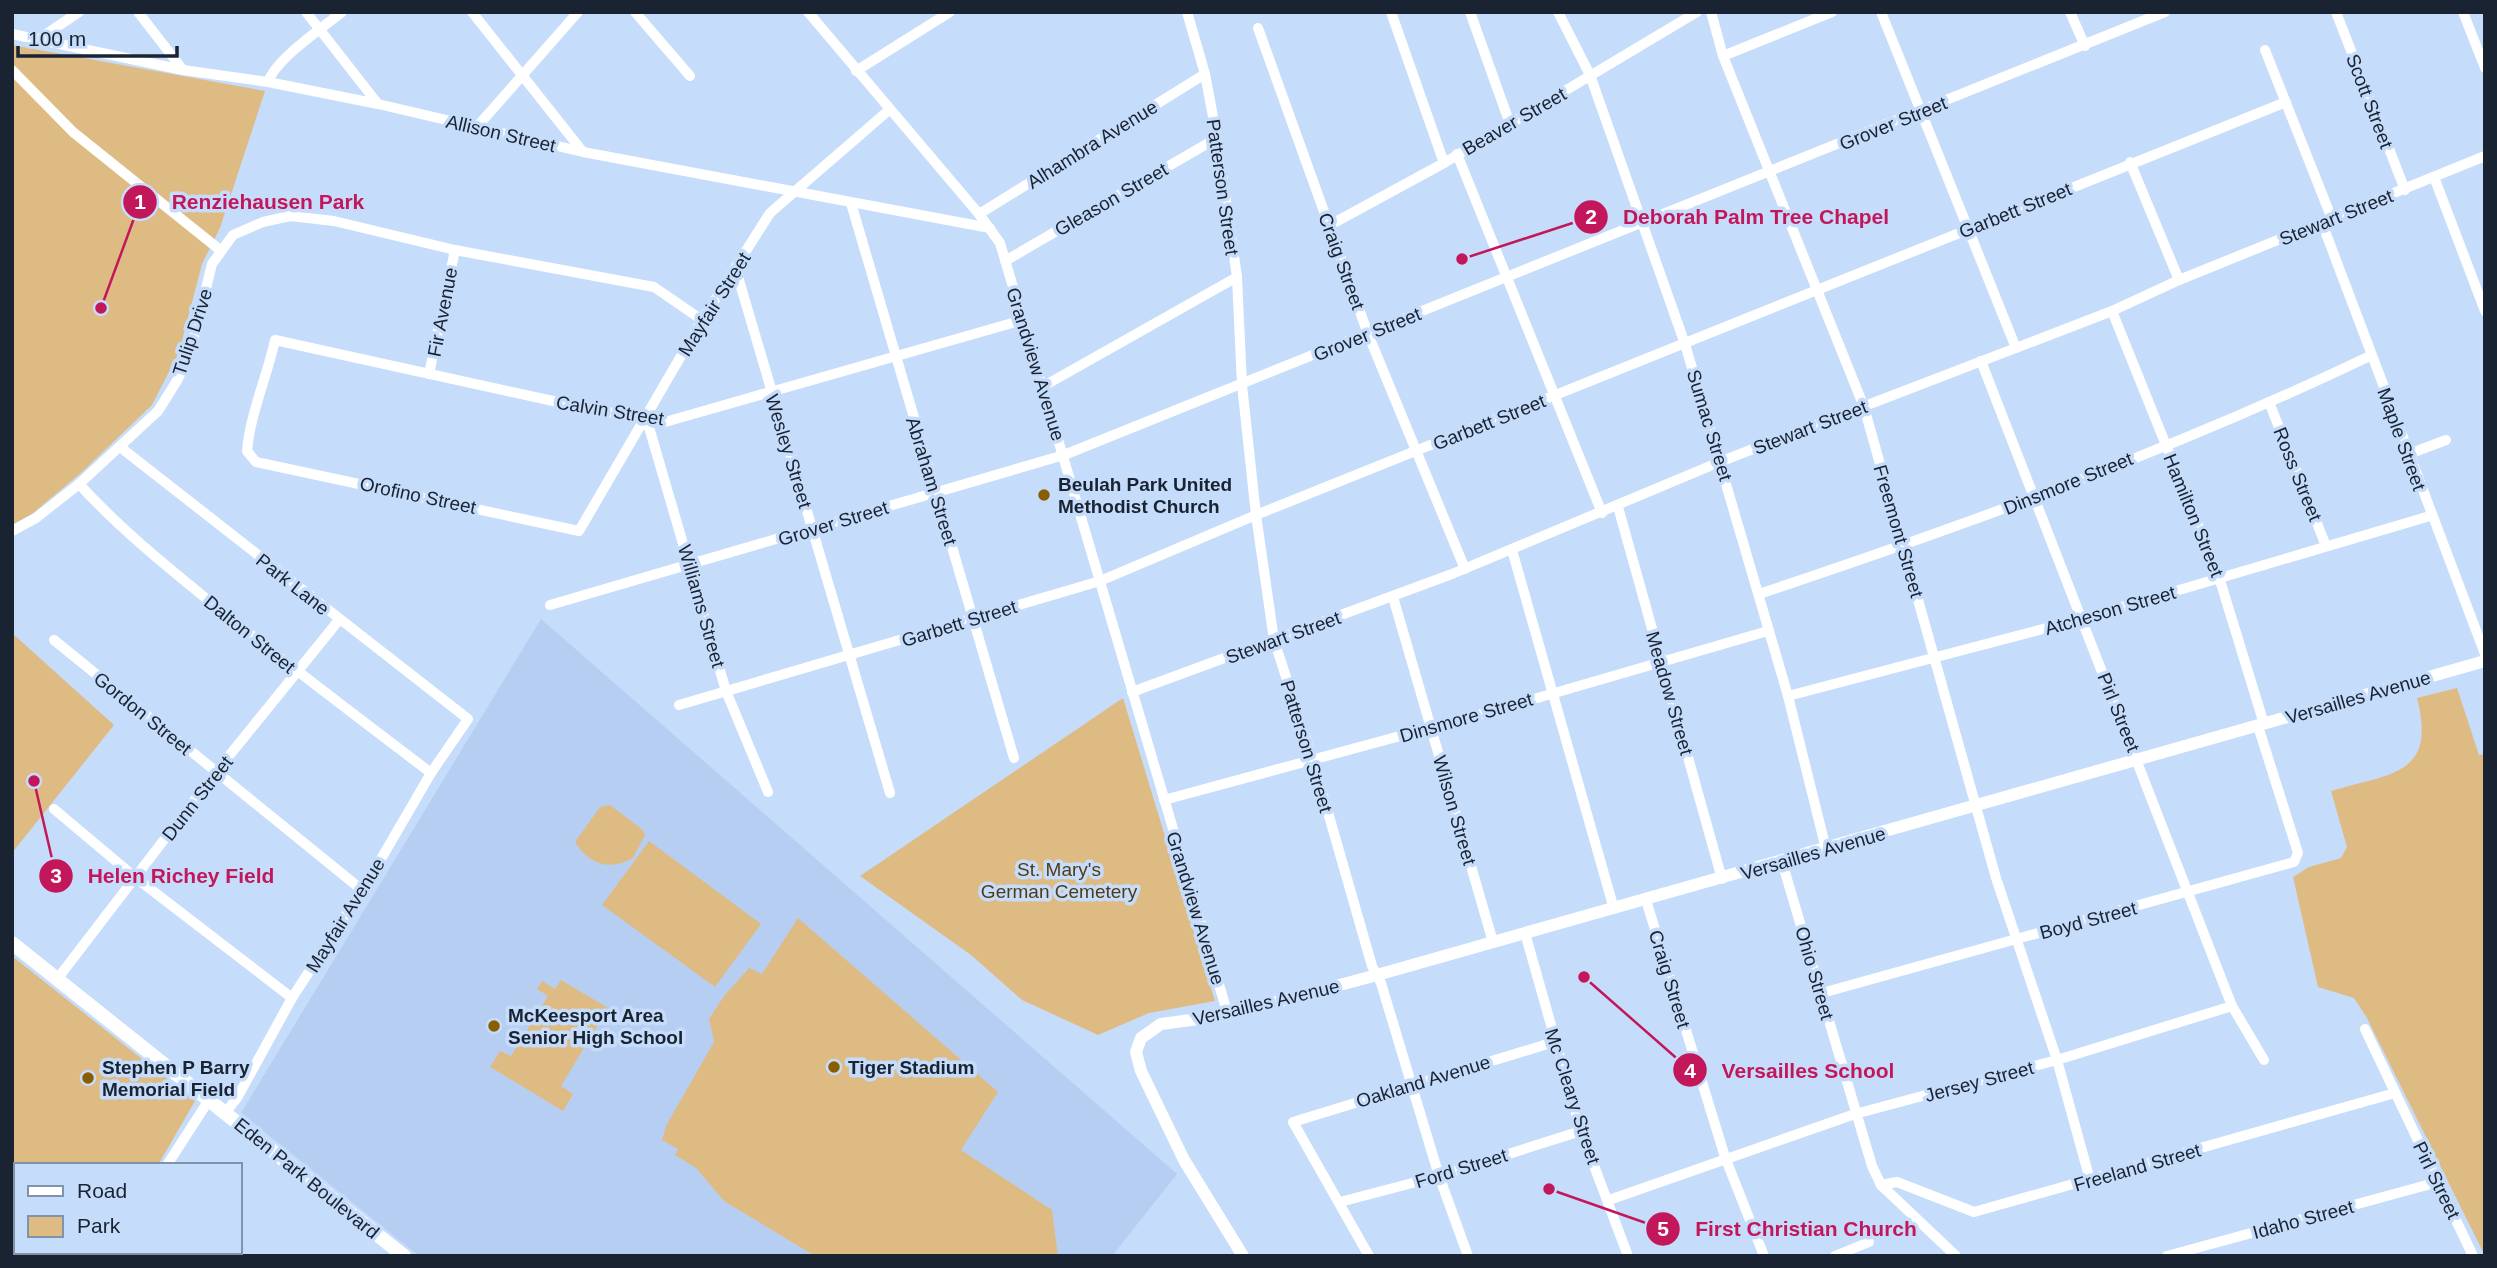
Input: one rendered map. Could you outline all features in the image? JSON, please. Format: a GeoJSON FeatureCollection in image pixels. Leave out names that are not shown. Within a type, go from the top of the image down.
{"type":"FeatureCollection","features":[{"type":"Feature","properties":{"kind":"main road","name":"Eden Park Boulevard"},"geometry":{"type":"LineString","coordinates":[[12,943],[404,1256]]}},
{"type":"Feature","properties":{"kind":"street"},"geometry":{"type":"LineString","coordinates":[[39,39],[79,12]]}},
{"type":"Feature","properties":{"kind":"street"},"geometry":{"type":"LineString","coordinates":[[138,12],[183,70]]}},
{"type":"Feature","properties":{"kind":"street"},"geometry":{"type":"LineString","coordinates":[[306,12],[378,104]]}},
{"type":"Feature","properties":{"kind":"street"},"geometry":{"type":"LineString","coordinates":[[268,82],[270,74],[342,12]]}},
{"type":"Feature","properties":{"kind":"street"},"geometry":{"type":"LineString","coordinates":[[472,12],[583,152]]}},
{"type":"Feature","properties":{"kind":"street"},"geometry":{"type":"LineString","coordinates":[[476,128],[578,12]]}},
{"type":"Feature","properties":{"kind":"street"},"geometry":{"type":"LineString","coordinates":[[635,12],[690,76]]}},
{"type":"Feature","properties":{"kind":"street","name":"Grandview Avenue"},"geometry":{"type":"LineString","coordinates":[[808,12],[979,214],[1000,243],[1228,1015]]}},
{"type":"Feature","properties":{"kind":"street"},"geometry":{"type":"LineString","coordinates":[[856,71],[950,12]]}},
{"type":"Feature","properties":{"kind":"street","name":"Patterson Street"},"geometry":{"type":"LineString","coordinates":[[1187,12],[1205,74],[1237,277],[1242,385],[1256,515],[1274,640],[1313,760],[1351,898],[1439,1176],[1468,1256]]}},
{"type":"Feature","properties":{"kind":"street"},"geometry":{"type":"LineString","coordinates":[[1391,12],[1444,163]]}},
{"type":"Feature","properties":{"kind":"street"},"geometry":{"type":"LineString","coordinates":[[1470,12],[1510,124]]}},
{"type":"Feature","properties":{"kind":"street","name":"Sumac Street"},"geometry":{"type":"LineString","coordinates":[[1558,12],[1590,75],[1685,344],[1722,461],[1788,696],[1826,849]]}},
{"type":"Feature","properties":{"kind":"street","name":"Beaver Street"},"geometry":{"type":"LineString","coordinates":[[1330,225],[1444,163],[1697,12]]}},
{"type":"Feature","properties":{"kind":"street","name":"Freemont Street"},"geometry":{"type":"LineString","coordinates":[[1711,12],[1723,56],[1864,407],[1904,543],[1975,807],[2015,940],[2057,1060],[2090,1181]]}},
{"type":"Feature","properties":{"kind":"street"},"geometry":{"type":"LineString","coordinates":[[1723,56],[1832,12]]}},
{"type":"Feature","properties":{"kind":"street"},"geometry":{"type":"LineString","coordinates":[[1881,12],[2016,348]]}},
{"type":"Feature","properties":{"kind":"street"},"geometry":{"type":"LineString","coordinates":[[2070,12],[2085,46]]}},
{"type":"Feature","properties":{"kind":"street","name":"Grover Street"},"geometry":{"type":"LineString","coordinates":[[551,605],[1064,455],[2165,12]]}},
{"type":"Feature","properties":{"kind":"street","name":"Scott Street"},"geometry":{"type":"LineString","coordinates":[[2336,12],[2405,190]]}},
{"type":"Feature","properties":{"kind":"street"},"geometry":{"type":"LineString","coordinates":[[2463,12],[2485,68]]}},
{"type":"Feature","properties":{"kind":"street","name":"Craig Street"},"geometry":{"type":"LineString","coordinates":[[1258,29],[1368,334],[1465,569]]}},
{"type":"Feature","properties":{"kind":"street","name":"Allison Street"},"geometry":{"type":"LineString","coordinates":[[12,34],[183,70],[268,82],[378,104],[583,152],[990,228]]}},
{"type":"Feature","properties":{"kind":"street","name":"Maple Street"},"geometry":{"type":"LineString","coordinates":[[2265,50],[2327,221],[2370,356],[2485,654]]}},
{"type":"Feature","properties":{"kind":"street"},"geometry":{"type":"LineString","coordinates":[[12,70],[73,132],[220,250],[233,235],[245,229],[290,216],[334,221],[454,250],[654,287],[702,320]]}},
{"type":"Feature","properties":{"kind":"street","name":"Alhambra Avenue"},"geometry":{"type":"LineString","coordinates":[[979,214],[1205,74]]}},
{"type":"Feature","properties":{"kind":"street","name":"Garbett Street"},"geometry":{"type":"LineString","coordinates":[[679,705],[1100,581],[1256,515],[1685,344],[2130,162],[2286,102]]}},
{"type":"Feature","properties":{"kind":"street","name":"Mayfair Street"},"geometry":{"type":"LineString","coordinates":[[579,531],[702,320],[736,270],[770,212],[889,110]]}},
{"type":"Feature","properties":{"kind":"street","name":"Gleason Street"},"geometry":{"type":"LineString","coordinates":[[1004,261],[1217,138]]}},
{"type":"Feature","properties":{"kind":"street"},"geometry":{"type":"LineString","coordinates":[[1457,154],[1602,513]]}},
{"type":"Feature","properties":{"kind":"street","name":"Stewart Street"},"geometry":{"type":"LineString","coordinates":[[1132,692],[1465,569],[1618,507],[1722,461],[2112,311],[2485,156]]}},
{"type":"Feature","properties":{"kind":"street"},"geometry":{"type":"LineString","coordinates":[[2130,162],[2179,281]]}},
{"type":"Feature","properties":{"kind":"street"},"geometry":{"type":"LineString","coordinates":[[2434,177],[2485,311]]}},
{"type":"Feature","properties":{"kind":"street","name":"Abraham Street"},"geometry":{"type":"LineString","coordinates":[[850,203],[1014,758]]}},
{"type":"Feature","properties":{"kind":"street","name":"Tulip Drive"},"geometry":{"type":"LineString","coordinates":[[12,531],[36,518],[79,484],[158,411],[178,379],[191,349],[212,264],[220,250]]}},
{"type":"Feature","properties":{"kind":"street","name":"Fir Avenue"},"geometry":{"type":"LineString","coordinates":[[429,374],[454,250]]}},
{"type":"Feature","properties":{"kind":"street","name":"Wesley Street"},"geometry":{"type":"LineString","coordinates":[[736,270],[890,793]]}},
{"type":"Feature","properties":{"kind":"street"},"geometry":{"type":"LineString","coordinates":[[1042,387],[1237,277]]}},
{"type":"Feature","properties":{"kind":"street","name":"Hamilton Street"},"geometry":{"type":"LineString","coordinates":[[2112,311],[2219,577],[2283,803]]}},
{"type":"Feature","properties":{"kind":"street","name":"Calvin Street"},"geometry":{"type":"LineString","coordinates":[[256,462],[247,451],[249,431],[265,383],[275,340],[585,408],[664,422],[1023,320]]}},
{"type":"Feature","properties":{"kind":"street","name":"Dinsmore Street"},"geometry":{"type":"LineString","coordinates":[[1759,594],[2035,497],[2269,402],[2370,356]]}},
{"type":"Feature","properties":{"kind":"street","name":"Pirl Street"},"geometry":{"type":"LineString","coordinates":[[1981,362],[2139,761],[2232,1006],[2264,1060]]}},
{"type":"Feature","properties":{"kind":"street","name":"Ross Street"},"geometry":{"type":"LineString","coordinates":[[2269,402],[2326,547]]}},
{"type":"Feature","properties":{"kind":"street","name":"Williams Street"},"geometry":{"type":"LineString","coordinates":[[646,417],[726,691],[768,792]]}},
{"type":"Feature","properties":{"kind":"street"},"geometry":{"type":"LineString","coordinates":[[2409,454],[2446,440]]}},
{"type":"Feature","properties":{"kind":"street","name":"Park Lane"},"geometry":{"type":"LineString","coordinates":[[120,447],[468,719]]}},
{"type":"Feature","properties":{"kind":"street","name":"Orofino Street"},"geometry":{"type":"LineString","coordinates":[[256,462],[579,531]]}},
{"type":"Feature","properties":{"kind":"street","name":"Dalton Street"},"geometry":{"type":"LineString","coordinates":[[79,484],[116,525],[298,673],[431,773]]}},
{"type":"Feature","properties":{"kind":"street","name":"Meadow Street"},"geometry":{"type":"LineString","coordinates":[[1618,507],[1722,878]]}},
{"type":"Feature","properties":{"kind":"street","name":"Atcheson Street"},"geometry":{"type":"LineString","coordinates":[[1788,696],[2081,619],[2430,516]]}},
{"type":"Feature","properties":{"kind":"street"},"geometry":{"type":"LineString","coordinates":[[1512,550],[1614,909]]}},
{"type":"Feature","properties":{"kind":"street","name":"Wilson Street"},"geometry":{"type":"LineString","coordinates":[[1393,597],[1493,942]]}},
{"type":"Feature","properties":{"kind":"street","name":"Dunn Street"},"geometry":{"type":"LineString","coordinates":[[58,978],[216,772],[339,620]]}},
{"type":"Feature","properties":{"kind":"street","name":"Dinsmore Street"},"geometry":{"type":"LineString","coordinates":[[1164,800],[1768,631]]}},
{"type":"Feature","properties":{"kind":"street","name":"Gordon Street"},"geometry":{"type":"LineString","coordinates":[[54,640],[362,890]]}},
{"type":"Feature","properties":{"kind":"street","name":"Versailles Avenue"},"geometry":{"type":"LineString","coordinates":[[1243,1256],[1184,1160],[1141,1071],[1136,1052],[1141,1038],[1161,1024],[1228,1015],[1377,975],[2485,661]]}},
{"type":"Feature","properties":{"kind":"street","name":"Mayfair Avenue"},"geometry":{"type":"LineString","coordinates":[[225,1113],[237,1098],[292,998],[362,890],[431,773],[468,719]]}},
{"type":"Feature","properties":{"kind":"street","name":"Boyd Street"},"geometry":{"type":"LineString","coordinates":[[1822,993],[2294,862],[2298,853],[2283,803]]}},
{"type":"Feature","properties":{"kind":"street"},"geometry":{"type":"LineString","coordinates":[[54,808],[136,878],[292,998]]}},
{"type":"Feature","properties":{"kind":"street","name":"Ohio Street"},"geometry":{"type":"LineString","coordinates":[[1782,862],[1855,1114],[1881,1185],[1955,1256]]}},
{"type":"Feature","properties":{"kind":"street","name":"Craig Street"},"geometry":{"type":"LineString","coordinates":[[1646,900],[1725,1157],[1764,1256]]}},
{"type":"Feature","properties":{"kind":"street","name":"Mc Cleary Street"},"geometry":{"type":"LineString","coordinates":[[1525,933],[1581,1131],[1628,1256]]}},
{"type":"Feature","properties":{"kind":"street","name":"Jersey Street"},"geometry":{"type":"LineString","coordinates":[[1609,1200],[1725,1157],[1855,1114],[2057,1060],[2232,1006]]}},
{"type":"Feature","properties":{"kind":"street","name":"Pirl Street"},"geometry":{"type":"LineString","coordinates":[[2365,1028],[2473,1256]]}},
{"type":"Feature","properties":{"kind":"street","name":"Oakland Avenue"},"geometry":{"type":"LineString","coordinates":[[1340,1202],[1293,1122],[1554,1042]]}},
{"type":"Feature","properties":{"kind":"street","name":"Freeland Street"},"geometry":{"type":"LineString","coordinates":[[1881,1185],[1897,1182],[1975,1212],[2395,1093]]}},
{"type":"Feature","properties":{"kind":"street"},"geometry":{"type":"LineString","coordinates":[[168,1163],[209,1100]]}},
{"type":"Feature","properties":{"kind":"street","name":"Ford Street"},"geometry":{"type":"LineString","coordinates":[[1340,1202],[1439,1176],[1581,1131]]}},
{"type":"Feature","properties":{"kind":"street","name":"Idaho Street"},"geometry":{"type":"LineString","coordinates":[[2167,1256],[2438,1181]]}},
{"type":"Feature","properties":{"kind":"street"},"geometry":{"type":"LineString","coordinates":[[1340,1202],[1369,1256]]}},
{"type":"Feature","properties":{"kind":"street"},"geometry":{"type":"LineString","coordinates":[[1835,1256],[1869,1242]]}},
{"type":"Feature","properties":{"kind":"shaded area"},"geometry":{"type":"Polygon","coordinates":[[[541,619],[1177,1174],[1112,1256],[419,1256],[241,1113],[541,619]]]}},
{"type":"Feature","properties":{"kind":"green space"},"geometry":{"type":"Polygon","coordinates":[[[12,45],[265,91],[220,228],[202,264],[179,352],[152,405],[82,472],[33,513],[12,525],[12,45]]]}},
{"type":"Feature","properties":{"kind":"green space"},"geometry":{"type":"Polygon","coordinates":[[[12,633],[114,725],[12,853],[12,633]]]}},
{"type":"Feature","properties":{"kind":"green space"},"geometry":{"type":"Polygon","coordinates":[[[2457,688],[2479,755],[2485,754],[2485,1256],[2367,1018],[2354,998],[2318,987],[2293,877],[2309,867],[2341,858],[2347,847],[2331,791],[2373,780],[2404,767],[2414,757],[2420,743],[2422,724],[2417,698],[2457,688]]]}},
{"type":"Feature","properties":{"kind":"green space","name":"St. Mary's German Cemetery"},"geometry":{"type":"Polygon","coordinates":[[[1123,698],[1215,1001],[1149,1013],[1098,1035],[1022,1000],[971,955],[860,876],[1123,698]]]}},
{"type":"Feature","properties":{"kind":"green space"},"geometry":{"type":"Polygon","coordinates":[[[610,805],[643,830],[645,835],[633,858],[608,865],[593,861],[575,842],[600,807],[610,805]]]}},
{"type":"Feature","properties":{"kind":"green space"},"geometry":{"type":"Polygon","coordinates":[[[649,841],[761,924],[715,987],[602,905],[649,841]]]}},
{"type":"Feature","properties":{"kind":"green space","name":"Tiger Stadium"},"geometry":{"type":"Polygon","coordinates":[[[798,918],[998,1092],[961,1150],[1052,1210],[1058,1256],[815,1256],[724,1201],[696,1168],[675,1155],[678,1149],[662,1140],[667,1124],[714,1042],[709,1019],[724,996],[749,968],[762,974],[798,918]]]}},
{"type":"Feature","properties":{"kind":"green space","name":"Stephen P Barry Memorial Field"},"geometry":{"type":"Polygon","coordinates":[[[12,956],[195,1101],[159,1163],[14,1163],[14,1254],[96,1254],[12,1256],[12,956]]]}},
{"type":"Feature","properties":{"kind":"green space"},"geometry":{"type":"Polygon","coordinates":[[[561,980],[608,1008],[561,1086],[573,1094],[563,1111],[490,1067],[500,1051],[511,1056],[548,996],[537,989],[542,981],[555,989],[561,980]]]}},
{"type":"Feature","properties":{"kind":"place","name":"Deborah Palm Tree Chapel"},"geometry":{"type":"Point","coordinates":[1462,259]}},
{"type":"Feature","properties":{"kind":"place","name":"Renziehausen Park"},"geometry":{"type":"Point","coordinates":[101,308]}},
{"type":"Feature","properties":{"kind":"place","name":"Beulah Park United Methodist Church"},"geometry":{"type":"Point","coordinates":[1044,495]}},
{"type":"Feature","properties":{"kind":"place","name":"Helen Richey Field"},"geometry":{"type":"Point","coordinates":[34,781]}},
{"type":"Feature","properties":{"kind":"place","name":"Versailles School"},"geometry":{"type":"Point","coordinates":[1584,977]}},
{"type":"Feature","properties":{"kind":"place","name":"McKeesport Area Senior High School"},"geometry":{"type":"Point","coordinates":[494,1026]}},
{"type":"Feature","properties":{"kind":"place","name":"Tiger Stadium"},"geometry":{"type":"Point","coordinates":[834,1067]}},
{"type":"Feature","properties":{"kind":"place","name":"Stephen P Barry Memorial Field"},"geometry":{"type":"Point","coordinates":[88,1078]}},
{"type":"Feature","properties":{"kind":"place","name":"First Christian Church"},"geometry":{"type":"Point","coordinates":[1549,1189]}}]}
